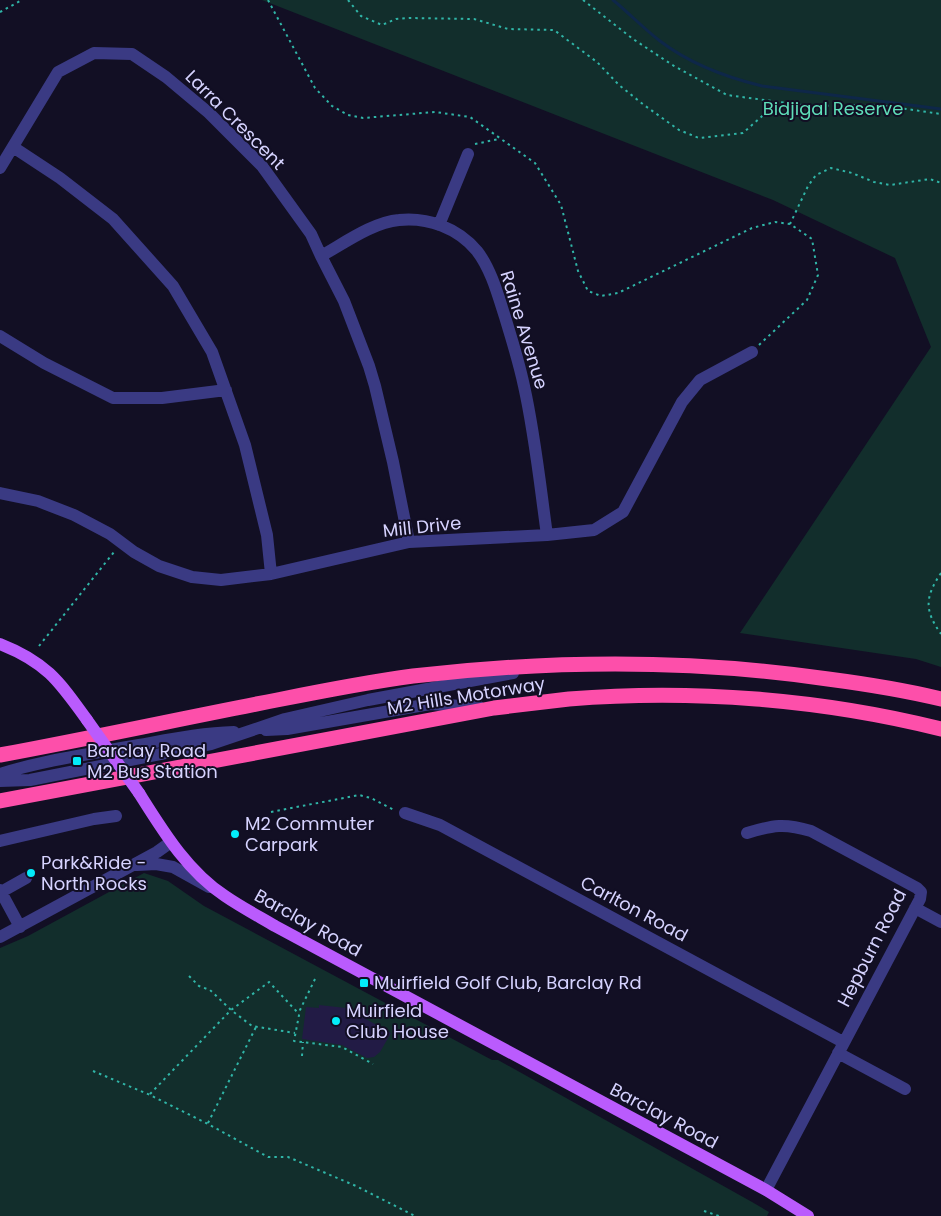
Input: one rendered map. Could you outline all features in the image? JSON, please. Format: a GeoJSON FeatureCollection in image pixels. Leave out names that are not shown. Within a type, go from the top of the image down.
{"type":"FeatureCollection","features":[{"type":"Feature","properties":{"kind":"highway","name":"M2 Hills Motorway"},"geometry":{"type":"LineString","coordinates":[[0,756],[256,704],[394,679],[503,668],[559,665],[659,664],[724,667],[862,684],[941,700]]}},
{"type":"Feature","properties":{"kind":"highway","name":"M2 Hills Motorway"},"geometry":{"type":"LineString","coordinates":[[0,801],[494,708],[570,699],[724,697],[821,707],[941,729]]}},
{"type":"Feature","properties":{"kind":"main road","name":"Barclay Road"},"geometry":{"type":"LineString","coordinates":[[0,644],[26,656],[47,670],[62,684],[171,842],[193,869],[224,896],[766,1190],[808,1216]]}},
{"type":"Feature","properties":{"kind":"street","name":"Larra Crescent"},"geometry":{"type":"LineString","coordinates":[[0,168],[58,72],[94,53],[132,54],[173,83],[209,114],[262,166],[311,234],[347,307],[369,366],[394,462],[409,542]]}},
{"type":"Feature","properties":{"kind":"street"},"geometry":{"type":"LineString","coordinates":[[13,147],[60,178],[113,219],[173,286],[212,352],[245,445],[267,535],[271,574]]}},
{"type":"Feature","properties":{"kind":"street"},"geometry":{"type":"LineString","coordinates":[[439,225],[468,154]]}},
{"type":"Feature","properties":{"kind":"street","name":"Raine Avenue"},"geometry":{"type":"LineString","coordinates":[[321,256],[385,223],[397,220],[414,220],[439,225],[462,237],[478,252],[489,272],[498,298],[524,386],[531,417],[547,535]]}},
{"type":"Feature","properties":{"kind":"street"},"geometry":{"type":"LineString","coordinates":[[0,336],[44,363],[113,398],[162,398],[226,390]]}},
{"type":"Feature","properties":{"kind":"street","name":"Mill Drive"},"geometry":{"type":"LineString","coordinates":[[0,493],[38,501],[92,524],[159,566],[192,577],[221,580],[271,574],[409,542],[547,535],[594,530],[623,512],[682,402],[700,380],[752,352]]}},
{"type":"Feature","properties":{"kind":"street"},"geometry":{"type":"LineString","coordinates":[[0,781],[30,780],[211,744],[284,719],[368,700],[559,665]]}},
{"type":"Feature","properties":{"kind":"street"},"geometry":{"type":"LineString","coordinates":[[0,774],[23,767],[208,733],[287,729],[430,704],[494,708]]}},
{"type":"Feature","properties":{"kind":"street","name":"Carlton Road"},"geometry":{"type":"LineString","coordinates":[[405,813],[440,825],[840,1048],[904,1089]]}},
{"type":"Feature","properties":{"kind":"street"},"geometry":{"type":"LineString","coordinates":[[0,841],[94,819],[116,816]]}},
{"type":"Feature","properties":{"kind":"street","name":"Hepburn Road"},"geometry":{"type":"LineString","coordinates":[[747,834],[771,826],[794,826],[811,831],[917,888],[921,892],[920,899],[766,1190]]}},
{"type":"Feature","properties":{"kind":"street"},"geometry":{"type":"LineString","coordinates":[[0,937],[135,865],[171,842]]}},
{"type":"Feature","properties":{"kind":"street"},"geometry":{"type":"LineString","coordinates":[[135,865],[156,864],[173,867],[224,896]]}},
{"type":"Feature","properties":{"kind":"street"},"geometry":{"type":"LineString","coordinates":[[20,927],[1,891],[26,878]]}},
{"type":"Feature","properties":{"kind":"street"},"geometry":{"type":"LineString","coordinates":[[915,908],[941,922]]}},
{"type":"Feature","properties":{"kind":"path"},"geometry":{"type":"LineString","coordinates":[[0,12],[22,0]]}},
{"type":"Feature","properties":{"kind":"path"},"geometry":{"type":"LineString","coordinates":[[268,0],[315,88],[332,106],[348,115],[363,118],[435,112],[470,117],[535,163],[561,205],[578,271],[588,291],[601,296],[618,292],[752,228],[775,222],[790,224],[812,239],[818,274],[807,300],[752,352]]}},
{"type":"Feature","properties":{"kind":"path"},"geometry":{"type":"LineString","coordinates":[[348,0],[361,16],[382,25],[409,18],[474,18],[508,29],[554,30],[574,43],[597,62],[619,85],[644,105],[679,130],[699,138],[743,132],[778,102]]}},
{"type":"Feature","properties":{"kind":"path"},"geometry":{"type":"LineString","coordinates":[[583,0],[633,39],[674,66],[727,95],[809,106],[879,105],[941,114]]}},
{"type":"Feature","properties":{"kind":"path"},"geometry":{"type":"LineString","coordinates":[[468,154],[472,145],[500,139]]}},
{"type":"Feature","properties":{"kind":"path"},"geometry":{"type":"LineString","coordinates":[[790,224],[808,186],[816,175],[831,168],[852,173],[874,182],[890,185],[930,179],[941,183]]}},
{"type":"Feature","properties":{"kind":"path"},"geometry":{"type":"LineString","coordinates":[[39,646],[121,542]]}},
{"type":"Feature","properties":{"kind":"path"},"geometry":{"type":"LineString","coordinates":[[941,573],[929,593],[927,604],[933,623],[941,634]]}},
{"type":"Feature","properties":{"kind":"path"},"geometry":{"type":"LineString","coordinates":[[271,812],[359,796],[371,798],[388,808],[405,813]]}},
{"type":"Feature","properties":{"kind":"path"},"geometry":{"type":"LineString","coordinates":[[189,976],[199,986],[210,990],[231,1010],[252,1026],[295,1033]]}},
{"type":"Feature","properties":{"kind":"path"},"geometry":{"type":"LineString","coordinates":[[316,980],[306,996],[299,1014],[294,1041],[342,1047],[373,1064]]}},
{"type":"Feature","properties":{"kind":"path"},"geometry":{"type":"LineString","coordinates":[[150,1094],[231,1010],[269,982],[299,1014]]}},
{"type":"Feature","properties":{"kind":"path"},"geometry":{"type":"LineString","coordinates":[[208,1124],[256,1027]]}},
{"type":"Feature","properties":{"kind":"path"},"geometry":{"type":"LineString","coordinates":[[302,1056],[303,1042]]}},
{"type":"Feature","properties":{"kind":"path"},"geometry":{"type":"LineString","coordinates":[[94,1071],[150,1094],[268,1157],[288,1157],[356,1186],[415,1216]]}},
{"type":"Feature","properties":{"kind":"path"},"geometry":{"type":"LineString","coordinates":[[704,1211],[719,1216]]}},
{"type":"Feature","properties":{"kind":"green space","name":"Bidjigal Reserve"},"geometry":{"type":"Polygon","coordinates":[[[262,0],[941,0],[941,667],[916,659],[740,633],[931,347],[895,258],[773,200],[262,0]]]}},
{"type":"Feature","properties":{"kind":"green space"},"geometry":{"type":"Polygon","coordinates":[[[144,873],[168,881],[204,906],[492,1060],[498,1060],[752,1202],[769,1212],[767,1216],[0,1216],[0,948],[28,936],[144,873]]]}},
{"type":"Feature","properties":{"kind":"building","name":"Muirfield Club House"},"geometry":{"type":"Polygon","coordinates":[[[319,1005],[346,1008],[391,1033],[380,1052],[374,1057],[367,1058],[342,1045],[302,1039],[306,1007],[319,1008],[319,1005]]]}},
{"type":"Feature","properties":{"kind":"waterway"},"geometry":{"type":"LineString","coordinates":[[613,0],[671,49],[708,69],[735,78],[762,86],[941,109]]}},
{"type":"Feature","properties":{"kind":"place","name":"Barclay Road M2 Bus Station"},"geometry":{"type":"Point","coordinates":[77,761]}},
{"type":"Feature","properties":{"kind":"place","name":"M2 Commuter Carpark"},"geometry":{"type":"Point","coordinates":[235,834]}},
{"type":"Feature","properties":{"kind":"place","name":"Park&Ride - North Rocks"},"geometry":{"type":"Point","coordinates":[31,873]}},
{"type":"Feature","properties":{"kind":"place","name":"Muirfield Golf Club, Barclay Rd"},"geometry":{"type":"Point","coordinates":[364,983]}},
{"type":"Feature","properties":{"kind":"place","name":"Muirfield Club House"},"geometry":{"type":"Point","coordinates":[336,1021]}}]}
